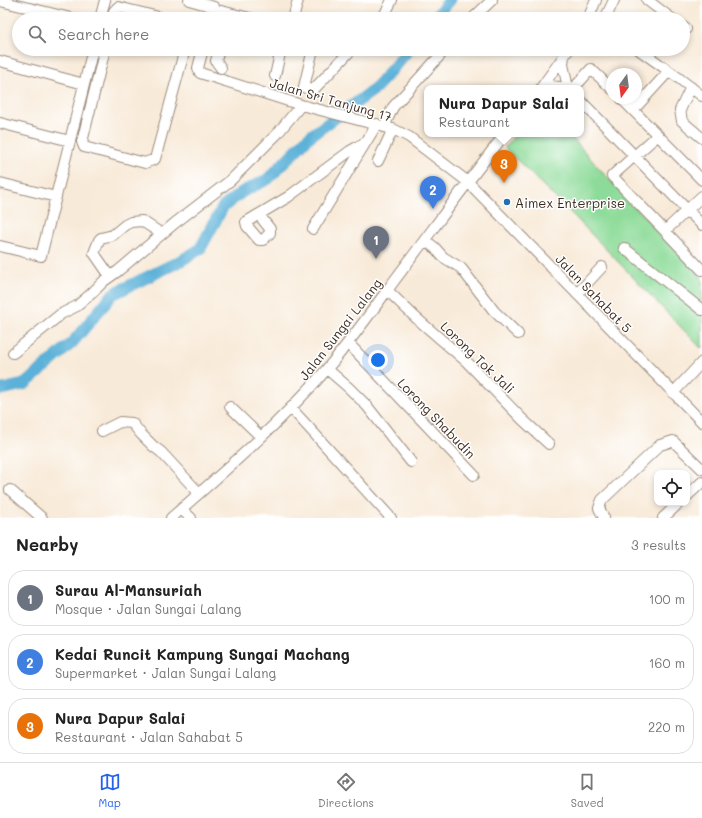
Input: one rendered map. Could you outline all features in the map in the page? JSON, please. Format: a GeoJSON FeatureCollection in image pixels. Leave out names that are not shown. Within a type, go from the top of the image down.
{"type":"FeatureCollection","features":[{"type":"Feature","properties":{"kind":"street"},"geometry":{"type":"LineString","coordinates":[[0,0],[47,12]]}},
{"type":"Feature","properties":{"kind":"street"},"geometry":{"type":"LineString","coordinates":[[102,12],[105,0]]}},
{"type":"Feature","properties":{"kind":"street"},"geometry":{"type":"LineString","coordinates":[[189,0],[214,5],[223,12]]}},
{"type":"Feature","properties":{"kind":"street"},"geometry":{"type":"LineString","coordinates":[[295,12],[298,0]]}},
{"type":"Feature","properties":{"kind":"street"},"geometry":{"type":"LineString","coordinates":[[387,12],[392,0]]}},
{"type":"Feature","properties":{"kind":"street"},"geometry":{"type":"LineString","coordinates":[[479,12],[492,0]]}},
{"type":"Feature","properties":{"kind":"street"},"geometry":{"type":"LineString","coordinates":[[591,12],[596,0]]}},
{"type":"Feature","properties":{"kind":"street"},"geometry":{"type":"LineString","coordinates":[[609,12],[614,0]]}},
{"type":"Feature","properties":{"kind":"street"},"geometry":{"type":"LineString","coordinates":[[647,0],[663,12]]}},
{"type":"Feature","properties":{"kind":"street"},"geometry":{"type":"LineString","coordinates":[[114,12],[118,8],[136,12]]}},
{"type":"Feature","properties":{"kind":"street"},"geometry":{"type":"LineString","coordinates":[[0,246],[41,256],[91,56]]}},
{"type":"Feature","properties":{"kind":"street"},"geometry":{"type":"LineString","coordinates":[[103,56],[82,142],[84,147],[145,163],[155,159],[183,56]]}},
{"type":"Feature","properties":{"kind":"street","name":"Jalan Sri Tanjung 17"},"geometry":{"type":"LineString","coordinates":[[201,56],[198,68],[200,73],[301,105],[385,127],[409,137],[468,182]]}},
{"type":"Feature","properties":{"kind":"street"},"geometry":{"type":"LineString","coordinates":[[217,56],[216,61],[221,68]]}},
{"type":"Feature","properties":{"kind":"street"},"geometry":{"type":"LineString","coordinates":[[275,76],[279,56]]}},
{"type":"Feature","properties":{"kind":"street"},"geometry":{"type":"LineString","coordinates":[[311,56],[304,87],[310,90],[314,89],[345,56]]}},
{"type":"Feature","properties":{"kind":"street"},"geometry":{"type":"LineString","coordinates":[[378,161],[385,127],[394,107],[440,56]]}},
{"type":"Feature","properties":{"kind":"street"},"geometry":{"type":"LineString","coordinates":[[543,85],[564,56]]}},
{"type":"Feature","properties":{"kind":"street"},"geometry":{"type":"LineString","coordinates":[[565,56],[563,64],[567,85]]}},
{"type":"Feature","properties":{"kind":"street"},"geometry":{"type":"LineString","coordinates":[[648,56],[702,96]]}},
{"type":"Feature","properties":{"kind":"street"},"geometry":{"type":"LineString","coordinates":[[0,62],[84,84]]}},
{"type":"Feature","properties":{"kind":"street"},"geometry":{"type":"LineString","coordinates":[[577,85],[591,69],[606,83]]}},
{"type":"Feature","properties":{"kind":"street"},"geometry":{"type":"LineString","coordinates":[[638,105],[669,71]]}},
{"type":"Feature","properties":{"kind":"street"},"geometry":{"type":"LineString","coordinates":[[553,72],[565,85]]}},
{"type":"Feature","properties":{"kind":"street"},"geometry":{"type":"LineString","coordinates":[[691,87],[680,110],[682,121],[702,138]]}},
{"type":"Feature","properties":{"kind":"street"},"geometry":{"type":"LineString","coordinates":[[584,104],[702,225]]}},
{"type":"Feature","properties":{"kind":"street"},"geometry":{"type":"LineString","coordinates":[[627,104],[702,180]]}},
{"type":"Feature","properties":{"kind":"street"},"geometry":{"type":"LineString","coordinates":[[13,353],[61,314],[77,306],[110,276],[242,169],[277,134],[301,105]]}},
{"type":"Feature","properties":{"kind":"street"},"geometry":{"type":"LineString","coordinates":[[0,123],[70,141]]}},
{"type":"Feature","properties":{"kind":"street"},"geometry":{"type":"LineString","coordinates":[[259,215],[288,197],[385,127]]}},
{"type":"Feature","properties":{"kind":"street"},"geometry":{"type":"LineString","coordinates":[[658,135],[612,176],[702,270]]}},
{"type":"Feature","properties":{"kind":"street","name":"Jalan Sungai Lalang"},"geometry":{"type":"LineString","coordinates":[[171,518],[261,437],[291,408],[326,369],[348,343],[503,137]]}},
{"type":"Feature","properties":{"kind":"street"},"geometry":{"type":"LineString","coordinates":[[313,229],[366,142]]}},
{"type":"Feature","properties":{"kind":"street","name":"Jalan Sahabat 5"},"geometry":{"type":"LineString","coordinates":[[468,182],[702,422]]}},
{"type":"Feature","properties":{"kind":"street"},"geometry":{"type":"LineString","coordinates":[[0,183],[56,197]]}},
{"type":"Feature","properties":{"kind":"street"},"geometry":{"type":"LineString","coordinates":[[665,231],[702,196]]}},
{"type":"Feature","properties":{"kind":"street"},"geometry":{"type":"LineString","coordinates":[[110,276],[94,253],[101,238],[113,235],[131,222],[142,221],[162,234]]}},
{"type":"Feature","properties":{"kind":"street"},"geometry":{"type":"LineString","coordinates":[[425,240],[443,257],[461,268],[494,311],[518,334]]}},
{"type":"Feature","properties":{"kind":"street"},"geometry":{"type":"LineString","coordinates":[[624,248],[702,310]]}},
{"type":"Feature","properties":{"kind":"street"},"geometry":{"type":"LineString","coordinates":[[577,294],[602,267]]}},
{"type":"Feature","properties":{"kind":"street","name":"Lorong Tok Jali"},"geometry":{"type":"LineString","coordinates":[[387,290],[415,317],[467,362],[548,444]]}},
{"type":"Feature","properties":{"kind":"street","name":"Lorong Shabudin"},"geometry":{"type":"LineString","coordinates":[[348,343],[474,475]]}},
{"type":"Feature","properties":{"kind":"street"},"geometry":{"type":"LineString","coordinates":[[673,393],[701,367]]}},
{"type":"Feature","properties":{"kind":"street"},"geometry":{"type":"LineString","coordinates":[[326,369],[349,388],[367,406],[411,462]]}},
{"type":"Feature","properties":{"kind":"street"},"geometry":{"type":"LineString","coordinates":[[230,407],[261,437]]}},
{"type":"Feature","properties":{"kind":"street"},"geometry":{"type":"LineString","coordinates":[[291,408],[391,518]]}},
{"type":"Feature","properties":{"kind":"street"},"geometry":{"type":"LineString","coordinates":[[102,431],[120,422],[132,423],[152,446],[161,452],[199,493]]}},
{"type":"Feature","properties":{"kind":"street"},"geometry":{"type":"LineString","coordinates":[[604,518],[599,508],[602,500],[660,445],[673,441],[702,469]]}},
{"type":"Feature","properties":{"kind":"street"},"geometry":{"type":"LineString","coordinates":[[690,493],[702,482]]}},
{"type":"Feature","properties":{"kind":"street"},"geometry":{"type":"LineString","coordinates":[[10,490],[42,518]]}},
{"type":"Feature","properties":{"kind":"street"},"geometry":{"type":"LineString","coordinates":[[663,518],[676,506]]}},
{"type":"Feature","properties":{"kind":"street"},"geometry":{"type":"LineString","coordinates":[[181,509],[191,518]]}},
{"type":"Feature","properties":{"kind":"green space"},"geometry":{"type":"Polygon","coordinates":[[[514,137],[572,137],[702,278],[701,348],[576,218],[505,148],[514,137]]]}},
{"type":"Feature","properties":{"kind":"waterway"},"geometry":{"type":"LineString","coordinates":[[440,12],[450,0]]}},
{"type":"Feature","properties":{"kind":"waterway"},"geometry":{"type":"LineString","coordinates":[[0,390],[25,384],[72,343],[113,294],[182,260],[200,249],[223,207],[242,192],[268,179],[309,137],[375,89],[403,56]]}},
{"type":"Feature","properties":{"kind":"place","name":"Nura Dapur Salai"},"geometry":{"type":"Point","coordinates":[504,183]}},
{"type":"Feature","properties":{"kind":"place","name":"Aimex Enterprise"},"geometry":{"type":"Point","coordinates":[507,202]}},
{"type":"Feature","properties":{"kind":"place","name":"Kedai Runcit Kampung Sungai Machang"},"geometry":{"type":"Point","coordinates":[433,209]}},
{"type":"Feature","properties":{"kind":"place","name":"Surau Al-Mansuriah"},"geometry":{"type":"Point","coordinates":[376,259]}}]}
